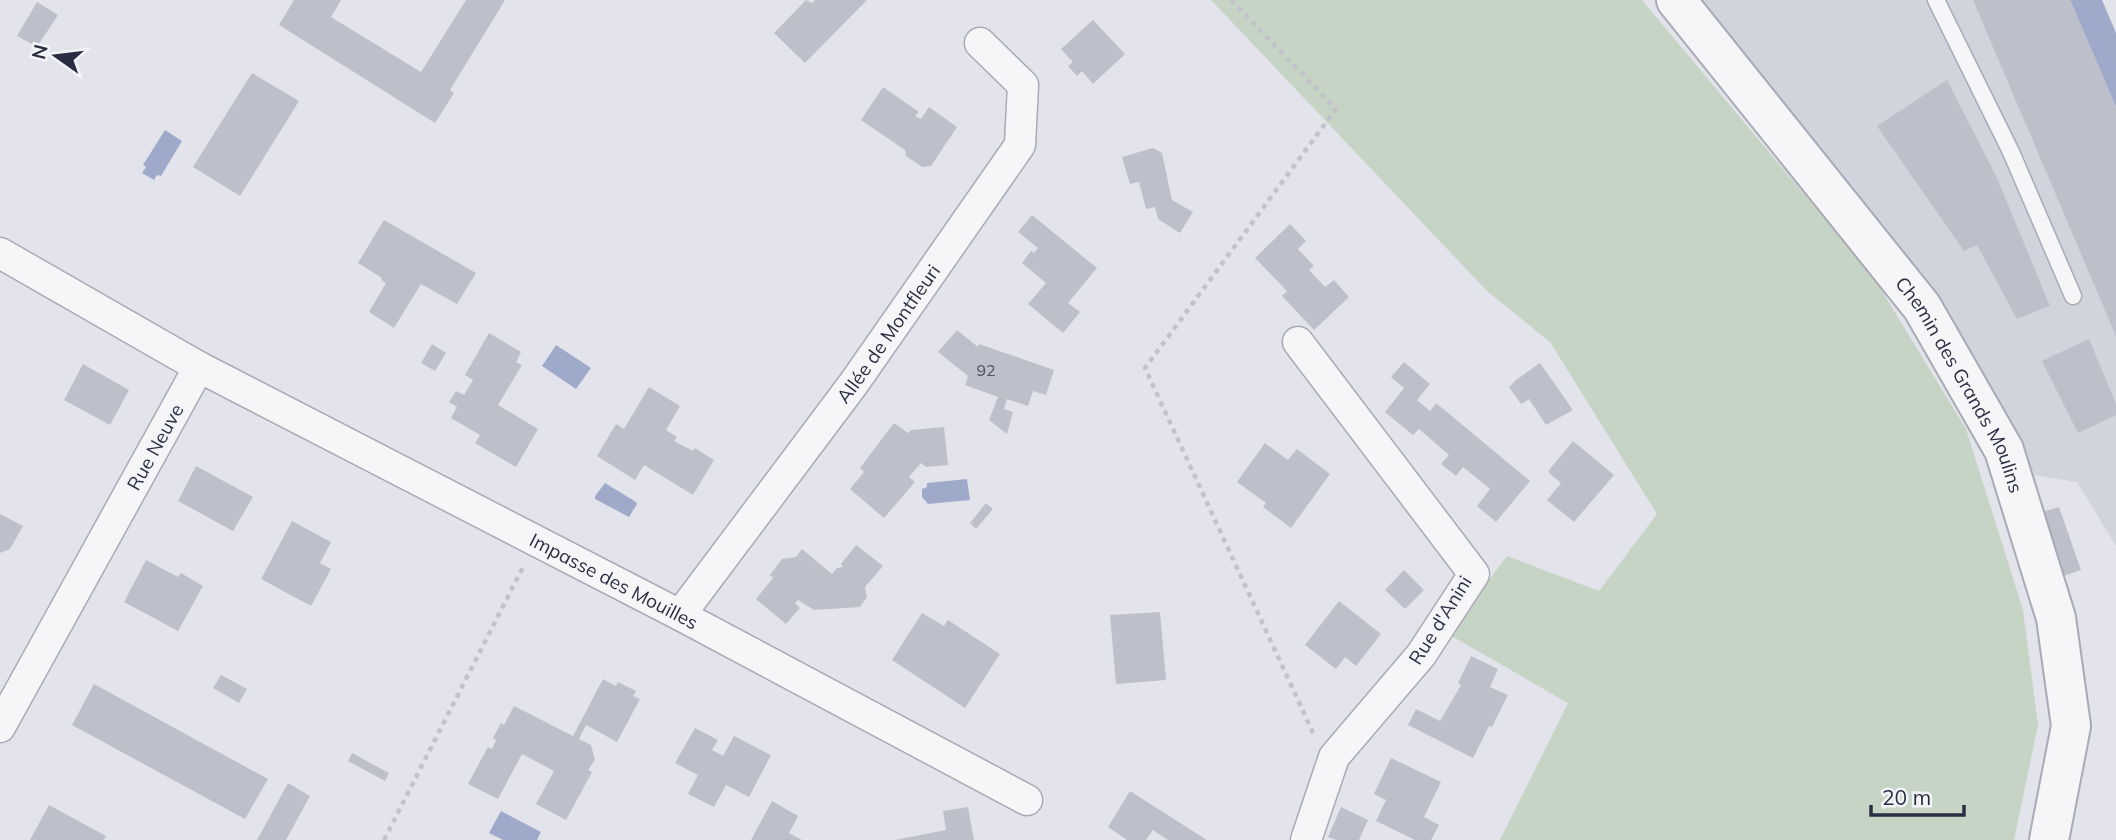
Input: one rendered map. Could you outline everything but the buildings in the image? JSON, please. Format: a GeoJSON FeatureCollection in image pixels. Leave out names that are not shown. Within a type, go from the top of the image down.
{"type":"FeatureCollection","features":[{"type":"Feature","properties":{"kind":"street","name":"Chemin des Grands Moulins"},"geometry":{"type":"LineString","coordinates":[[1676,0],[1922,307],[2004,450],[2056,618],[2071,726],[2049,840]]}},
{"type":"Feature","properties":{"kind":"street","name":"Allée de Montfleuri"},"geometry":{"type":"LineString","coordinates":[[680,615],[854,383],[1020,145],[1023,85],[980,43]]}},
{"type":"Feature","properties":{"kind":"street"},"geometry":{"type":"LineString","coordinates":[[0,253],[199,367]]}},
{"type":"Feature","properties":{"kind":"street","name":"Rue d'Anini"},"geometry":{"type":"LineString","coordinates":[[1298,342],[1474,574],[1421,655],[1334,757],[1306,840]]}},
{"type":"Feature","properties":{"kind":"street","name":"Impasse des Mouilles"},"geometry":{"type":"LineString","coordinates":[[199,367],[680,615],[1027,800]]}},
{"type":"Feature","properties":{"kind":"street","name":"Rue Neuve"},"geometry":{"type":"LineString","coordinates":[[0,727],[199,367]]}},
{"type":"Feature","properties":{"kind":"lane"},"geometry":{"type":"LineString","coordinates":[[1936,0],[2011,152],[2073,296]]}},
{"type":"Feature","properties":{"kind":"path"},"geometry":{"type":"LineString","coordinates":[[1231,0],[1336,110],[1145,368],[1315,736],[1334,757]]}},
{"type":"Feature","properties":{"kind":"path"},"geometry":{"type":"LineString","coordinates":[[384,840],[536,541]]}},
{"type":"Feature","properties":{"kind":"shaded area"},"geometry":{"type":"Polygon","coordinates":[[[1698,0],[2070,0],[2116,107],[2116,546],[2077,482],[2015,472],[1698,0]]]}},
{"type":"Feature","properties":{"kind":"green space"},"geometry":{"type":"Polygon","coordinates":[[[1211,0],[1642,0],[1874,278],[1966,429],[2023,610],[2038,725],[2014,840],[1500,840],[1568,703],[1448,634],[1507,556],[1599,591],[1657,514],[1550,342],[1487,291],[1211,0]]]}},
{"type":"Feature","properties":{"kind":"water"},"geometry":{"type":"Polygon","coordinates":[[[2070,0],[2102,0],[2116,33],[2116,107],[2070,0]]]}},
{"type":"Feature","properties":{"kind":"water"},"geometry":{"type":"Polygon","coordinates":[[[165,130],[182,141],[161,176],[157,175],[154,180],[142,173],[146,167],[143,165],[165,130]]]}},
{"type":"Feature","properties":{"kind":"water"},"geometry":{"type":"Polygon","coordinates":[[[556,345],[591,368],[576,389],[542,366],[556,345]]]}},
{"type":"Feature","properties":{"kind":"water"},"geometry":{"type":"Polygon","coordinates":[[[967,479],[970,500],[928,504],[922,497],[922,489],[927,487],[927,483],[967,479]]]}},
{"type":"Feature","properties":{"kind":"water"},"geometry":{"type":"Polygon","coordinates":[[[605,483],[636,502],[629,517],[595,499],[605,483]]]}},
{"type":"Feature","properties":{"kind":"water"},"geometry":{"type":"Polygon","coordinates":[[[501,811],[541,832],[537,840],[503,840],[489,833],[501,811]]]}}]}
